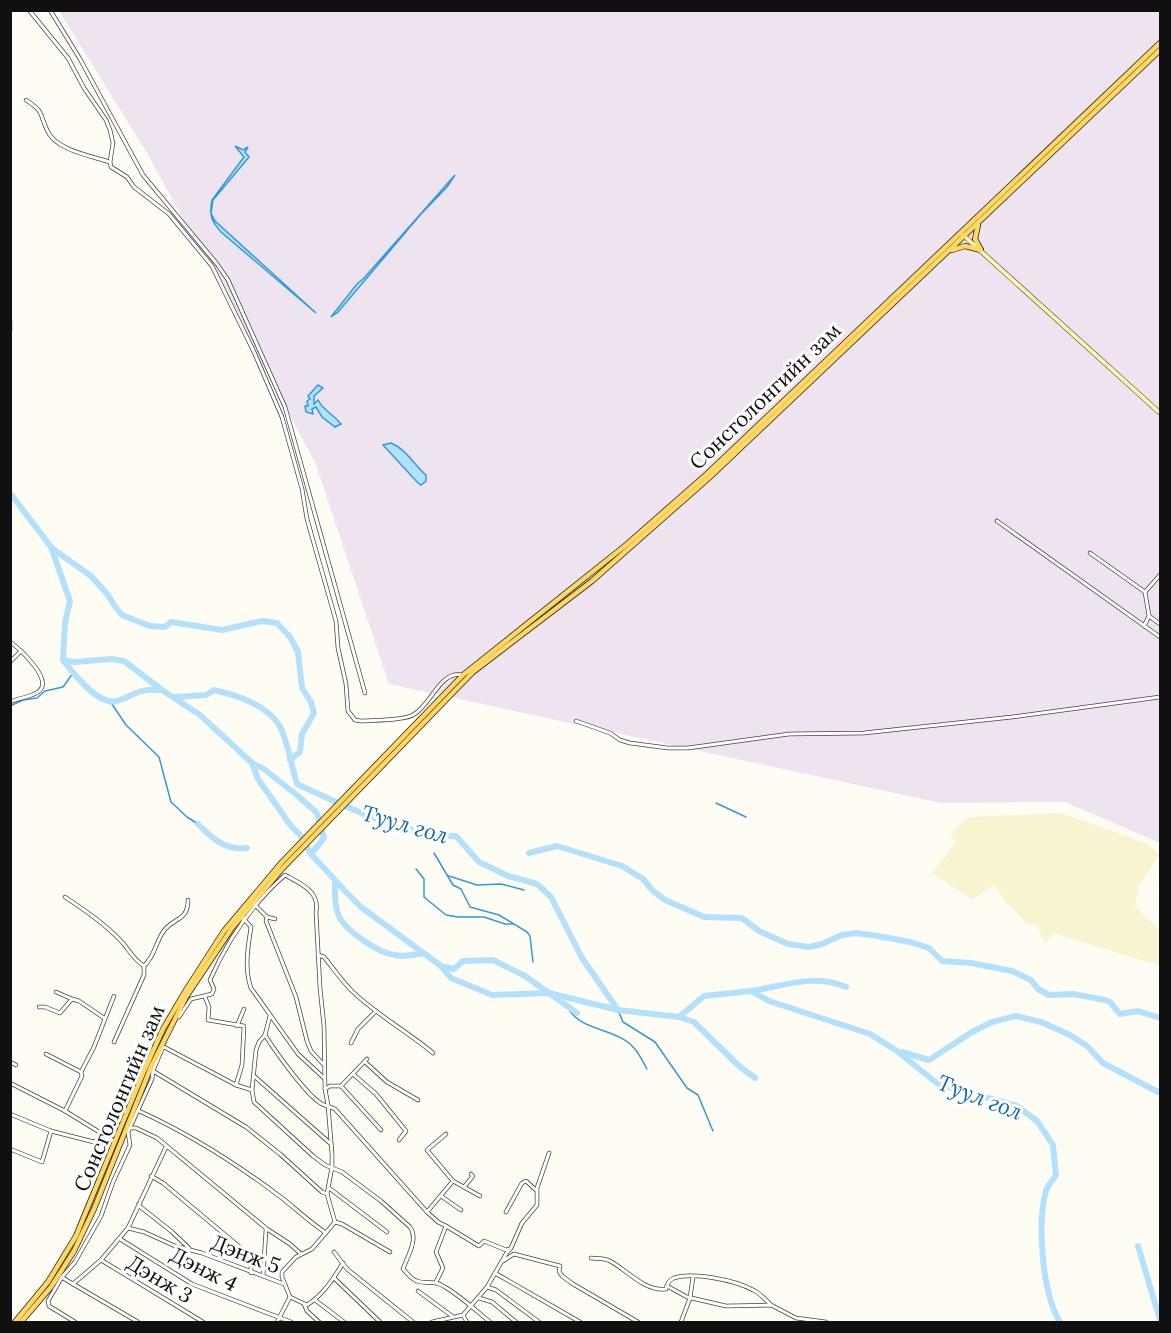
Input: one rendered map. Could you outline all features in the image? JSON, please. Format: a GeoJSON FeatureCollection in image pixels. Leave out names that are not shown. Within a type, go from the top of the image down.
{"type":"FeatureCollection","features":[{"type":"Feature","properties":{"kind":"main road","name":"Сонсголонгийн зам"},"geometry":{"type":"LineString","coordinates":[[384,761],[463,675],[671,507],[1161,44]]}},
{"type":"Feature","properties":{"kind":"main road","name":"Сонсголонгийн зам"},"geometry":{"type":"LineString","coordinates":[[384,761],[473,672],[592,581],[674,510],[947,252],[962,234],[979,221],[1161,50]]}},
{"type":"Feature","properties":{"kind":"main road"},"geometry":{"type":"LineString","coordinates":[[979,221],[975,239],[981,250]]}},
{"type":"Feature","properties":{"kind":"main road"},"geometry":{"type":"LineString","coordinates":[[962,234],[1161,413]]}},
{"type":"Feature","properties":{"kind":"main road"},"geometry":{"type":"LineString","coordinates":[[947,252],[965,246],[981,250]]}},
{"type":"Feature","properties":{"kind":"main road"},"geometry":{"type":"LineString","coordinates":[[284,863],[384,761]]}},
{"type":"Feature","properties":{"kind":"main road","name":"Сонсголонгийн зам"},"geometry":{"type":"LineString","coordinates":[[13,1322],[44,1288],[70,1249],[128,1127],[151,1067],[216,950],[284,863]]}},
{"type":"Feature","properties":{"kind":"main road","name":"Сонсголонгийн зам"},"geometry":{"type":"LineString","coordinates":[[21,1323],[61,1276],[74,1251],[94,1209],[116,1142],[147,1064],[186,990],[224,931],[284,863]]}},
{"type":"Feature","properties":{"kind":"street"},"geometry":{"type":"LineString","coordinates":[[29,10],[68,58],[84,88],[106,120],[111,130],[113,143],[110,162],[114,169],[169,214],[212,266],[267,381],[282,417],[302,489],[306,519],[336,621],[338,648],[346,684],[347,706],[351,716],[361,721],[409,717],[419,710],[446,678],[455,673],[463,675]]}},
{"type":"Feature","properties":{"kind":"street"},"geometry":{"type":"LineString","coordinates":[[50,10],[80,59],[143,175],[218,264],[228,280],[285,407],[365,693]]}},
{"type":"Feature","properties":{"kind":"street"},"geometry":{"type":"LineString","coordinates":[[26,100],[39,109],[47,131],[63,147],[110,162]]}},
{"type":"Feature","properties":{"kind":"street"},"geometry":{"type":"LineString","coordinates":[[997,521],[1161,638]]}},
{"type":"Feature","properties":{"kind":"street"},"geometry":{"type":"LineString","coordinates":[[1090,553],[1145,592],[1149,616],[1144,626]]}},
{"type":"Feature","properties":{"kind":"street"},"geometry":{"type":"LineString","coordinates":[[1145,592],[1161,575]]}},
{"type":"Feature","properties":{"kind":"street"},"geometry":{"type":"LineString","coordinates":[[1149,616],[1161,624]]}},
{"type":"Feature","properties":{"kind":"street"},"geometry":{"type":"LineString","coordinates":[[10,642],[37,668],[43,681],[42,688],[34,694],[10,702]]}},
{"type":"Feature","properties":{"kind":"street"},"geometry":{"type":"LineString","coordinates":[[10,662],[21,651]]}},
{"type":"Feature","properties":{"kind":"street"},"geometry":{"type":"LineString","coordinates":[[576,721],[630,743],[668,748],[789,734],[864,733],[1012,717],[1161,697]]}},
{"type":"Feature","properties":{"kind":"street"},"geometry":{"type":"LineString","coordinates":[[275,919],[267,917],[252,906],[285,875],[313,893],[318,902],[316,912],[324,1026],[325,1089],[332,1167],[327,1194],[335,1222]]}},
{"type":"Feature","properties":{"kind":"street"},"geometry":{"type":"LineString","coordinates":[[65,897],[96,917],[123,944],[130,955],[144,966]]}},
{"type":"Feature","properties":{"kind":"street"},"geometry":{"type":"LineString","coordinates":[[114,1042],[144,975],[144,966],[153,958],[162,933],[172,922],[181,919],[186,913],[188,900]]}},
{"type":"Feature","properties":{"kind":"street"},"geometry":{"type":"LineString","coordinates":[[267,917],[266,921],[296,997],[307,1041],[311,1051],[325,1066]]}},
{"type":"Feature","properties":{"kind":"street"},"geometry":{"type":"LineString","coordinates":[[75,1323],[50,1306],[48,1301],[61,1276],[75,1262],[90,1237],[130,1145],[128,1127],[139,1111],[152,1080],[153,1071],[178,1015],[191,999],[212,994],[214,989],[210,980],[221,954],[242,918],[251,927],[247,956],[248,980],[251,988],[298,1054],[325,1079]]}},
{"type":"Feature","properties":{"kind":"street"},"geometry":{"type":"LineString","coordinates":[[216,950],[221,954]]}},
{"type":"Feature","properties":{"kind":"street"},"geometry":{"type":"LineString","coordinates":[[318,955],[324,957],[351,989],[376,1011],[411,1034],[433,1053]]}},
{"type":"Feature","properties":{"kind":"street"},"geometry":{"type":"LineString","coordinates":[[56,992],[80,1001],[104,1018]]}},
{"type":"Feature","properties":{"kind":"street"},"geometry":{"type":"LineString","coordinates":[[65,1111],[82,1076],[81,1072],[94,1047],[114,996]]}},
{"type":"Feature","properties":{"kind":"street"},"geometry":{"type":"LineString","coordinates":[[205,997],[209,1007],[208,1020],[244,1026],[242,1065],[236,1085]]}},
{"type":"Feature","properties":{"kind":"street"},"geometry":{"type":"LineString","coordinates":[[39,1007],[60,1013],[72,999]]}},
{"type":"Feature","properties":{"kind":"street"},"geometry":{"type":"LineString","coordinates":[[237,1026],[244,1009]]}},
{"type":"Feature","properties":{"kind":"street"},"geometry":{"type":"LineString","coordinates":[[351,1043],[358,1029],[376,1011]]}},
{"type":"Feature","properties":{"kind":"street"},"geometry":{"type":"LineString","coordinates":[[270,1016],[265,1035],[256,1050],[252,1090],[254,1102],[313,1156],[325,1165],[342,1172],[381,1201],[410,1227],[414,1232],[413,1242],[403,1269],[417,1282],[436,1282],[472,1306],[490,1323]]}},
{"type":"Feature","properties":{"kind":"street"},"geometry":{"type":"LineString","coordinates":[[265,1035],[278,1056],[308,1090],[322,1103],[335,1109],[438,1222],[479,1246],[484,1241],[506,1250],[511,1248]]}},
{"type":"Feature","properties":{"kind":"street"},"geometry":{"type":"LineString","coordinates":[[164,1047],[236,1085],[252,1090]]}},
{"type":"Feature","properties":{"kind":"street"},"geometry":{"type":"LineString","coordinates":[[46,1054],[81,1072]]}},
{"type":"Feature","properties":{"kind":"street"},"geometry":{"type":"LineString","coordinates":[[325,1089],[330,1086],[341,1086],[366,1061],[387,1082],[418,1101]]}},
{"type":"Feature","properties":{"kind":"street"},"geometry":{"type":"LineString","coordinates":[[10,1062],[16,1065]]}},
{"type":"Feature","properties":{"kind":"street"},"geometry":{"type":"LineString","coordinates":[[153,1071],[246,1127],[327,1194]]}},
{"type":"Feature","properties":{"kind":"street"},"geometry":{"type":"LineString","coordinates":[[353,1074],[376,1094],[406,1131],[399,1140]]}},
{"type":"Feature","properties":{"kind":"street"},"geometry":{"type":"LineString","coordinates":[[254,1076],[331,1144]]}},
{"type":"Feature","properties":{"kind":"street"},"geometry":{"type":"LineString","coordinates":[[10,1083],[65,1111],[116,1142]]}},
{"type":"Feature","properties":{"kind":"street"},"geometry":{"type":"LineString","coordinates":[[341,1086],[381,1130]]}},
{"type":"Feature","properties":{"kind":"street"},"geometry":{"type":"LineString","coordinates":[[139,1111],[178,1129],[217,1152],[326,1233]]}},
{"type":"Feature","properties":{"kind":"street"},"geometry":{"type":"LineString","coordinates":[[10,1114],[51,1131],[94,1143],[104,1136]]}},
{"type":"Feature","properties":{"kind":"street"},"geometry":{"type":"LineString","coordinates":[[128,1127],[136,1128],[157,1138],[266,1229],[301,1254]]}},
{"type":"Feature","properties":{"kind":"street"},"geometry":{"type":"LineString","coordinates":[[10,1149],[42,1162],[51,1131]]}},
{"type":"Feature","properties":{"kind":"street"},"geometry":{"type":"LineString","coordinates":[[446,1134],[427,1150],[453,1181],[480,1196]]}},
{"type":"Feature","properties":{"kind":"street"},"geometry":{"type":"LineString","coordinates":[[73,1284],[101,1260],[120,1239],[166,1147]]}},
{"type":"Feature","properties":{"kind":"street"},"geometry":{"type":"LineString","coordinates":[[432,1323],[463,1315],[487,1287],[511,1248],[522,1223],[537,1205],[537,1192],[549,1153]]}},
{"type":"Feature","properties":{"kind":"street"},"geometry":{"type":"LineString","coordinates":[[464,1187],[473,1176],[471,1174]]}},
{"type":"Feature","properties":{"kind":"street"},"geometry":{"type":"LineString","coordinates":[[151,1176],[243,1249],[251,1258],[251,1273]]}},
{"type":"Feature","properties":{"kind":"street"},"geometry":{"type":"LineString","coordinates":[[427,1212],[453,1181]]}},
{"type":"Feature","properties":{"kind":"street"},"geometry":{"type":"LineString","coordinates":[[506,1212],[522,1183],[526,1181],[537,1192]]}},
{"type":"Feature","properties":{"kind":"street"},"geometry":{"type":"LineString","coordinates":[[329,1188],[387,1232]]}},
{"type":"Feature","properties":{"kind":"street"},"geometry":{"type":"LineString","coordinates":[[441,1196],[460,1210]]}},
{"type":"Feature","properties":{"kind":"street"},"geometry":{"type":"LineString","coordinates":[[138,1205],[171,1231],[190,1250]]}},
{"type":"Feature","properties":{"kind":"street"},"geometry":{"type":"LineString","coordinates":[[94,1209],[102,1210]]}},
{"type":"Feature","properties":{"kind":"street"},"geometry":{"type":"LineString","coordinates":[[335,1222],[312,1249],[301,1254],[282,1272],[290,1297],[307,1305],[315,1300],[334,1278],[343,1263]]}},
{"type":"Feature","properties":{"kind":"street"},"geometry":{"type":"LineString","coordinates":[[335,1222],[390,1252]]}},
{"type":"Feature","properties":{"kind":"street"},"geometry":{"type":"LineString","coordinates":[[436,1282],[443,1268],[436,1252],[446,1226]]}},
{"type":"Feature","properties":{"kind":"street","name":"Дэнж 5"},"geometry":{"type":"LineString","coordinates":[[128,1227],[175,1246],[202,1252],[286,1285]]}},
{"type":"Feature","properties":{"kind":"street"},"geometry":{"type":"LineString","coordinates":[[263,1276],[266,1229]]}},
{"type":"Feature","properties":{"kind":"street","name":"Дэнж 4"},"geometry":{"type":"LineString","coordinates":[[120,1239],[192,1284],[278,1320],[291,1323]]}},
{"type":"Feature","properties":{"kind":"street"},"geometry":{"type":"LineString","coordinates":[[334,1252],[347,1269],[412,1323]]}},
{"type":"Feature","properties":{"kind":"street"},"geometry":{"type":"LineString","coordinates":[[502,1262],[513,1254],[560,1266],[562,1276],[638,1323]]}},
{"type":"Feature","properties":{"kind":"street"},"geometry":{"type":"LineString","coordinates":[[591,1258],[608,1260],[641,1282],[661,1290],[666,1289],[674,1278],[708,1277],[742,1285],[756,1291],[771,1305],[796,1318],[826,1323]]}},
{"type":"Feature","properties":{"kind":"street","name":"Дэнж 3"},"geometry":{"type":"LineString","coordinates":[[101,1260],[203,1323]]}},
{"type":"Feature","properties":{"kind":"street"},"geometry":{"type":"LineString","coordinates":[[495,1274],[580,1323]]}},
{"type":"Feature","properties":{"kind":"street"},"geometry":{"type":"LineString","coordinates":[[61,1276],[138,1323]]}},
{"type":"Feature","properties":{"kind":"street"},"geometry":{"type":"LineString","coordinates":[[681,1323],[690,1297],[693,1277]]}},
{"type":"Feature","properties":{"kind":"street"},"geometry":{"type":"LineString","coordinates":[[334,1278],[380,1323]]}},
{"type":"Feature","properties":{"kind":"street"},"geometry":{"type":"LineString","coordinates":[[667,1286],[690,1297],[726,1306],[771,1305]]}},
{"type":"Feature","properties":{"kind":"street"},"geometry":{"type":"LineString","coordinates":[[487,1287],[496,1290],[539,1323]]}},
{"type":"Feature","properties":{"kind":"street"},"geometry":{"type":"LineString","coordinates":[[418,1291],[453,1317]]}},
{"type":"Feature","properties":{"kind":"street"},"geometry":{"type":"LineString","coordinates":[[278,1320],[290,1297]]}},
{"type":"Feature","properties":{"kind":"street"},"geometry":{"type":"LineString","coordinates":[[478,1298],[492,1302],[516,1323]]}},
{"type":"Feature","properties":{"kind":"street"},"geometry":{"type":"LineString","coordinates":[[315,1300],[344,1323]]}},
{"type":"Feature","properties":{"kind":"street"},"geometry":{"type":"LineString","coordinates":[[304,1304],[307,1311],[319,1323]]}},
{"type":"Feature","properties":{"kind":"street"},"geometry":{"type":"LineString","coordinates":[[463,1315],[467,1323]]}},
{"type":"Feature","properties":{"kind":"shaded area"},"geometry":{"type":"Polygon","coordinates":[[[59,11],[1160,11],[1160,843],[1065,802],[941,803],[389,684],[315,462],[147,153],[59,11]]]}},
{"type":"Feature","properties":{"kind":"shaded area"},"geometry":{"type":"Polygon","coordinates":[[[1061,813],[1146,843],[1160,854],[1138,887],[1135,907],[1160,930],[1160,966],[1053,933],[1045,944],[1037,925],[1026,923],[1004,900],[994,884],[973,900],[932,873],[956,842],[950,835],[968,817],[1061,813]]]}},
{"type":"Feature","properties":{"kind":"water"},"geometry":{"type":"Polygon","coordinates":[[[235,146],[243,150],[248,147],[245,152],[249,157],[213,200],[211,213],[212,200],[244,157],[235,146]]]}},
{"type":"Feature","properties":{"kind":"water"},"geometry":{"type":"Polygon","coordinates":[[[455,175],[338,312],[331,317],[357,284],[455,175]]]}},
{"type":"Feature","properties":{"kind":"water"},"geometry":{"type":"Polygon","coordinates":[[[211,213],[215,221],[316,313],[221,232],[215,224],[211,213]]]}},
{"type":"Feature","properties":{"kind":"water"},"geometry":{"type":"Polygon","coordinates":[[[318,385],[323,388],[314,396],[314,404],[318,400],[335,417],[341,424],[335,427],[322,417],[316,407],[312,409],[313,414],[306,412],[305,406],[308,406],[307,401],[310,399],[308,396],[318,385]]]}},
{"type":"Feature","properties":{"kind":"water"},"geometry":{"type":"Polygon","coordinates":[[[391,443],[406,453],[426,475],[426,481],[421,485],[418,483],[383,445],[391,443]]]}},
{"type":"Feature","properties":{"kind":"waterway","name":"Туул гол"},"geometry":{"type":"LineString","coordinates":[[10,322],[10,330]]}},
{"type":"Feature","properties":{"kind":"waterway","name":"Туул гол"},"geometry":{"type":"LineString","coordinates":[[10,493],[51,547],[70,601],[65,623],[63,660],[74,662],[111,659],[124,661],[200,715],[252,763],[264,769],[317,813],[324,838],[311,854]]}},
{"type":"Feature","properties":{"kind":"waterway"},"geometry":{"type":"LineString","coordinates":[[53,549],[91,576],[122,615],[150,626],[165,627],[171,622],[222,630],[262,621],[277,623],[290,637],[298,652],[302,688],[311,702],[314,713],[302,734],[300,752],[290,760]]}},
{"type":"Feature","properties":{"kind":"waterway"},"geometry":{"type":"LineString","coordinates":[[63,660],[73,673],[102,699],[117,701],[142,691],[161,690]]}},
{"type":"Feature","properties":{"kind":"waterway"},"geometry":{"type":"LineString","coordinates":[[10,706],[23,700],[37,698],[45,691],[63,687],[73,673]]}},
{"type":"Feature","properties":{"kind":"waterway","name":"Туул гол"},"geometry":{"type":"LineString","coordinates":[[175,697],[206,695],[214,690],[259,706],[274,718],[282,730],[297,784],[395,826],[436,835],[456,836],[479,862],[508,876],[537,884],[551,897],[582,958],[618,1010],[679,1017],[704,996],[751,991],[769,1001],[870,1034],[897,1051],[938,1084],[1017,1106],[1037,1121],[1053,1145],[1056,1175],[1046,1191],[1043,1205],[1042,1239],[1045,1276],[1060,1322]]}},
{"type":"Feature","properties":{"kind":"waterway"},"geometry":{"type":"LineString","coordinates":[[110,701],[126,725],[159,757],[171,802],[198,824]]}},
{"type":"Feature","properties":{"kind":"waterway"},"geometry":{"type":"LineString","coordinates":[[252,763],[258,779],[291,826],[300,835],[311,854],[361,907],[441,966],[454,969],[463,961],[493,960],[525,976],[577,1013]]}},
{"type":"Feature","properties":{"kind":"waterway"},"geometry":{"type":"LineString","coordinates":[[716,803],[746,817]]}},
{"type":"Feature","properties":{"kind":"waterway"},"geometry":{"type":"LineString","coordinates":[[198,824],[214,839],[226,845],[247,848]]}},
{"type":"Feature","properties":{"kind":"waterway","name":"Туул гол"},"geometry":{"type":"LineString","coordinates":[[529,853],[557,846],[622,866],[643,879],[665,900],[704,917],[742,918],[759,931],[788,944],[809,947],[842,935],[856,933],[910,942],[929,948],[942,961],[971,963],[1012,971],[1031,980],[1038,989],[1049,995],[1073,994],[1105,1000],[1110,1002],[1120,1014],[1138,1011],[1160,1018]]}},
{"type":"Feature","properties":{"kind":"waterway"},"geometry":{"type":"LineString","coordinates":[[434,853],[453,885],[461,889],[470,907],[499,915],[527,932],[530,936],[533,962]]}},
{"type":"Feature","properties":{"kind":"waterway"},"geometry":{"type":"LineString","coordinates":[[416,869],[424,879],[424,897],[446,915],[484,917],[505,924],[513,924]]}},
{"type":"Feature","properties":{"kind":"waterway"},"geometry":{"type":"LineString","coordinates":[[449,876],[477,885],[501,884],[524,890]]}},
{"type":"Feature","properties":{"kind":"waterway"},"geometry":{"type":"LineString","coordinates":[[335,881],[335,901],[338,914],[354,933],[388,953],[402,956],[423,953]]}},
{"type":"Feature","properties":{"kind":"waterway"},"geometry":{"type":"LineString","coordinates":[[441,966],[451,978],[492,995],[549,993],[618,1010]]}},
{"type":"Feature","properties":{"kind":"waterway"},"geometry":{"type":"LineString","coordinates":[[752,991],[811,981],[835,983],[846,987]]}},
{"type":"Feature","properties":{"kind":"waterway"},"geometry":{"type":"LineString","coordinates":[[567,1006],[580,1021],[626,1041],[638,1052],[647,1069]]}},
{"type":"Feature","properties":{"kind":"waterway"},"geometry":{"type":"LineString","coordinates":[[618,1010],[623,1022],[655,1042],[687,1088],[698,1095],[713,1131]]}},
{"type":"Feature","properties":{"kind":"waterway","name":"Туул гол"},"geometry":{"type":"LineString","coordinates":[[902,1052],[929,1060],[972,1032],[992,1022],[1016,1016],[1041,1022],[1070,1035],[1087,1046],[1103,1063],[1160,1091]]}},
{"type":"Feature","properties":{"kind":"waterway"},"geometry":{"type":"LineString","coordinates":[[679,1017],[694,1022],[739,1066],[755,1078]]}},
{"type":"Feature","properties":{"kind":"waterway"},"geometry":{"type":"LineString","coordinates":[[1138,1246],[1160,1320]]}}]}
